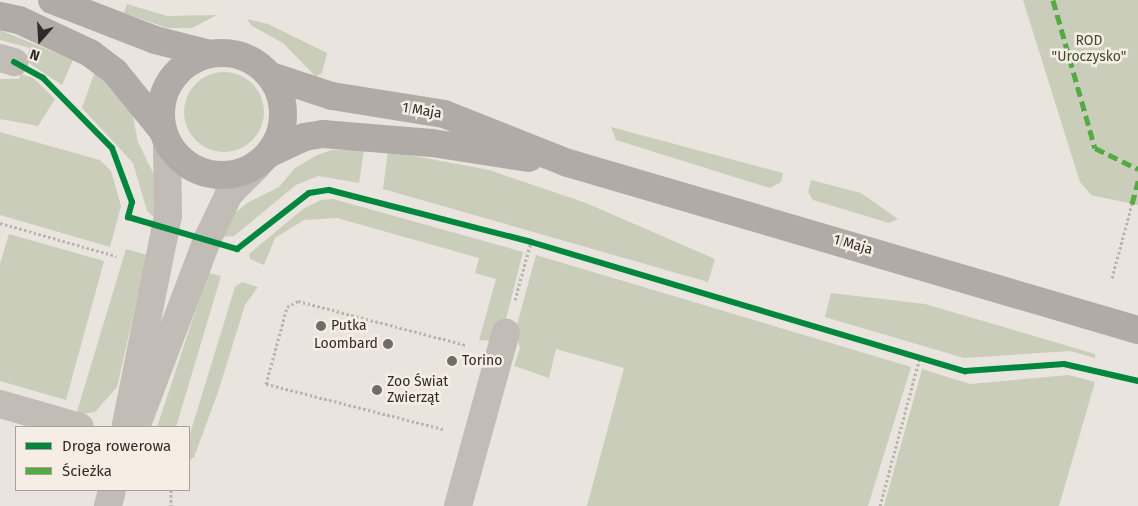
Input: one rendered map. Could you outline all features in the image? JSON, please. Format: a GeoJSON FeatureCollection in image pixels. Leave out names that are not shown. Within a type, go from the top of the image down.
{"type":"FeatureCollection","features":[{"type":"Feature","properties":{"kind":"main road"},"geometry":{"type":"LineString","coordinates":[[0,16],[43,30],[90,53],[115,72],[165,136],[196,169],[216,175],[242,172],[264,158],[280,134],[284,113],[271,76],[245,56],[210,54],[155,40],[52,0]]}},
{"type":"Feature","properties":{"kind":"main road"},"geometry":{"type":"LineString","coordinates":[[165,136],[162,105],[174,76],[183,67],[210,54]]}},
{"type":"Feature","properties":{"kind":"main road","name":"1 Maja"},"geometry":{"type":"LineString","coordinates":[[271,76],[332,96],[444,114],[568,163],[1138,330]]}},
{"type":"Feature","properties":{"kind":"main road","name":"1 Maja"},"geometry":{"type":"LineString","coordinates":[[264,158],[304,137],[323,134],[432,143],[568,163]]}},
{"type":"Feature","properties":{"kind":"street"},"geometry":{"type":"LineString","coordinates":[[126,426],[168,216],[165,136]]}},
{"type":"Feature","properties":{"kind":"street"},"geometry":{"type":"LineString","coordinates":[[136,426],[208,240],[229,194],[264,158]]}},
{"type":"Feature","properties":{"kind":"street"},"geometry":{"type":"LineString","coordinates":[[458,506],[503,343]]}},
{"type":"Feature","properties":{"kind":"street"},"geometry":{"type":"LineString","coordinates":[[0,404],[77,426]]}},
{"type":"Feature","properties":{"kind":"street"},"geometry":{"type":"LineString","coordinates":[[108,506],[112,491]]}},
{"type":"Feature","properties":{"kind":"path"},"geometry":{"type":"LineString","coordinates":[[1112,278],[1132,204]]}},
{"type":"Feature","properties":{"kind":"path"},"geometry":{"type":"LineString","coordinates":[[0,223],[116,256]]}},
{"type":"Feature","properties":{"kind":"path"},"geometry":{"type":"LineString","coordinates":[[477,438],[266,384],[287,306],[298,301],[503,343],[531,242]]}},
{"type":"Feature","properties":{"kind":"path"},"geometry":{"type":"LineString","coordinates":[[880,506],[920,357]]}},
{"type":"Feature","properties":{"kind":"path"},"geometry":{"type":"LineString","coordinates":[[171,491],[171,506]]}},
{"type":"Feature","properties":{"kind":"green space","name":"ROD \"Uroczysko\""},"geometry":{"type":"Polygon","coordinates":[[[1023,0],[1138,0],[1138,205],[1091,195],[1080,182],[1023,0]]]}},
{"type":"Feature","properties":{"kind":"green space"},"geometry":{"type":"Polygon","coordinates":[[[127,4],[167,16],[217,15],[192,28],[167,28],[124,13],[127,4]]]}},
{"type":"Feature","properties":{"kind":"green space"},"geometry":{"type":"Polygon","coordinates":[[[247,19],[268,24],[327,53],[322,73],[316,77],[283,43],[252,26],[247,19]]]}},
{"type":"Feature","properties":{"kind":"green space"},"geometry":{"type":"Polygon","coordinates":[[[0,30],[73,60],[62,85],[26,61],[30,48],[0,40],[0,30]]]}},
{"type":"Feature","properties":{"kind":"green space"},"geometry":{"type":"Polygon","coordinates":[[[95,71],[131,107],[138,142],[155,177],[155,218],[147,211],[133,163],[82,108],[95,71]]]}},
{"type":"Feature","properties":{"kind":"green space"},"geometry":{"type":"Polygon","coordinates":[[[216,72],[232,72],[253,83],[264,104],[264,120],[253,141],[232,152],[216,152],[202,146],[190,134],[184,120],[184,104],[190,90],[202,78],[216,72]]]}},
{"type":"Feature","properties":{"kind":"green space"},"geometry":{"type":"Polygon","coordinates":[[[21,74],[33,78],[55,99],[38,126],[0,119],[0,79],[19,79],[21,74]]]}},
{"type":"Feature","properties":{"kind":"green space"},"geometry":{"type":"Polygon","coordinates":[[[611,127],[783,173],[781,182],[770,188],[616,140],[611,127]]]}},
{"type":"Feature","properties":{"kind":"green space"},"geometry":{"type":"Polygon","coordinates":[[[0,132],[100,160],[111,171],[121,206],[110,247],[0,215],[0,132]]]}},
{"type":"Feature","properties":{"kind":"green space"},"geometry":{"type":"Polygon","coordinates":[[[332,150],[364,150],[359,183],[318,176],[296,185],[234,236],[221,237],[234,214],[247,203],[279,187],[295,168],[317,155],[332,150]]]}},
{"type":"Feature","properties":{"kind":"green space"},"geometry":{"type":"Polygon","coordinates":[[[388,151],[489,170],[586,203],[715,259],[708,282],[383,189],[388,151]]]}},
{"type":"Feature","properties":{"kind":"green space"},"geometry":{"type":"Polygon","coordinates":[[[811,180],[861,193],[898,219],[889,223],[813,200],[808,192],[811,180]]]}},
{"type":"Feature","properties":{"kind":"green space"},"geometry":{"type":"Polygon","coordinates":[[[333,199],[523,252],[504,327],[494,341],[479,340],[496,279],[475,273],[479,258],[337,218],[304,220],[275,238],[264,265],[250,259],[249,254],[303,209],[321,200],[333,199]]]}},
{"type":"Feature","properties":{"kind":"green space"},"geometry":{"type":"Polygon","coordinates":[[[9,234],[104,261],[66,400],[0,381],[0,264],[9,234]]]}},
{"type":"Feature","properties":{"kind":"green space"},"geometry":{"type":"Polygon","coordinates":[[[126,249],[147,255],[117,387],[95,412],[76,415],[126,249]]]}},
{"type":"Feature","properties":{"kind":"green space"},"geometry":{"type":"Polygon","coordinates":[[[536,255],[911,367],[868,506],[587,506],[624,368],[556,349],[549,378],[514,366],[520,348],[515,332],[536,255]]]}},
{"type":"Feature","properties":{"kind":"green space"},"geometry":{"type":"Polygon","coordinates":[[[208,273],[221,276],[176,426],[157,426],[208,273]]]}},
{"type":"Feature","properties":{"kind":"green space"},"geometry":{"type":"Polygon","coordinates":[[[242,282],[258,287],[245,305],[218,392],[194,457],[190,460],[190,434],[235,287],[242,282]]]}},
{"type":"Feature","properties":{"kind":"green space"},"geometry":{"type":"Polygon","coordinates":[[[831,293],[925,304],[1095,354],[1095,358],[1070,351],[964,358],[825,317],[831,293]]]}},
{"type":"Feature","properties":{"kind":"green space"},"geometry":{"type":"Polygon","coordinates":[[[922,369],[970,384],[1069,375],[1095,382],[1059,506],[884,506],[922,369]]]}},
{"type":"Feature","properties":{"kind":"marked path"},"geometry":{"type":"LineString","coordinates":[[1053,0],[1095,148],[1138,169]]}},
{"type":"Feature","properties":{"kind":"marked path"},"geometry":{"type":"LineString","coordinates":[[1132,204],[1138,181]]}},
{"type":"Feature","properties":{"kind":"cycle path"},"geometry":{"type":"LineString","coordinates":[[14,62],[43,78],[112,148],[132,202],[128,217],[237,249],[309,193],[329,190],[531,242],[965,371],[1064,364],[1138,381]]}},
{"type":"Feature","properties":{"kind":"place","name":"Putka"},"geometry":{"type":"Point","coordinates":[321,326]}},
{"type":"Feature","properties":{"kind":"place","name":"Loombard"},"geometry":{"type":"Point","coordinates":[388,344]}},
{"type":"Feature","properties":{"kind":"place","name":"Torino"},"geometry":{"type":"Point","coordinates":[452,361]}},
{"type":"Feature","properties":{"kind":"place","name":"Zoo Świat Zwierząt"},"geometry":{"type":"Point","coordinates":[377,390]}}]}
